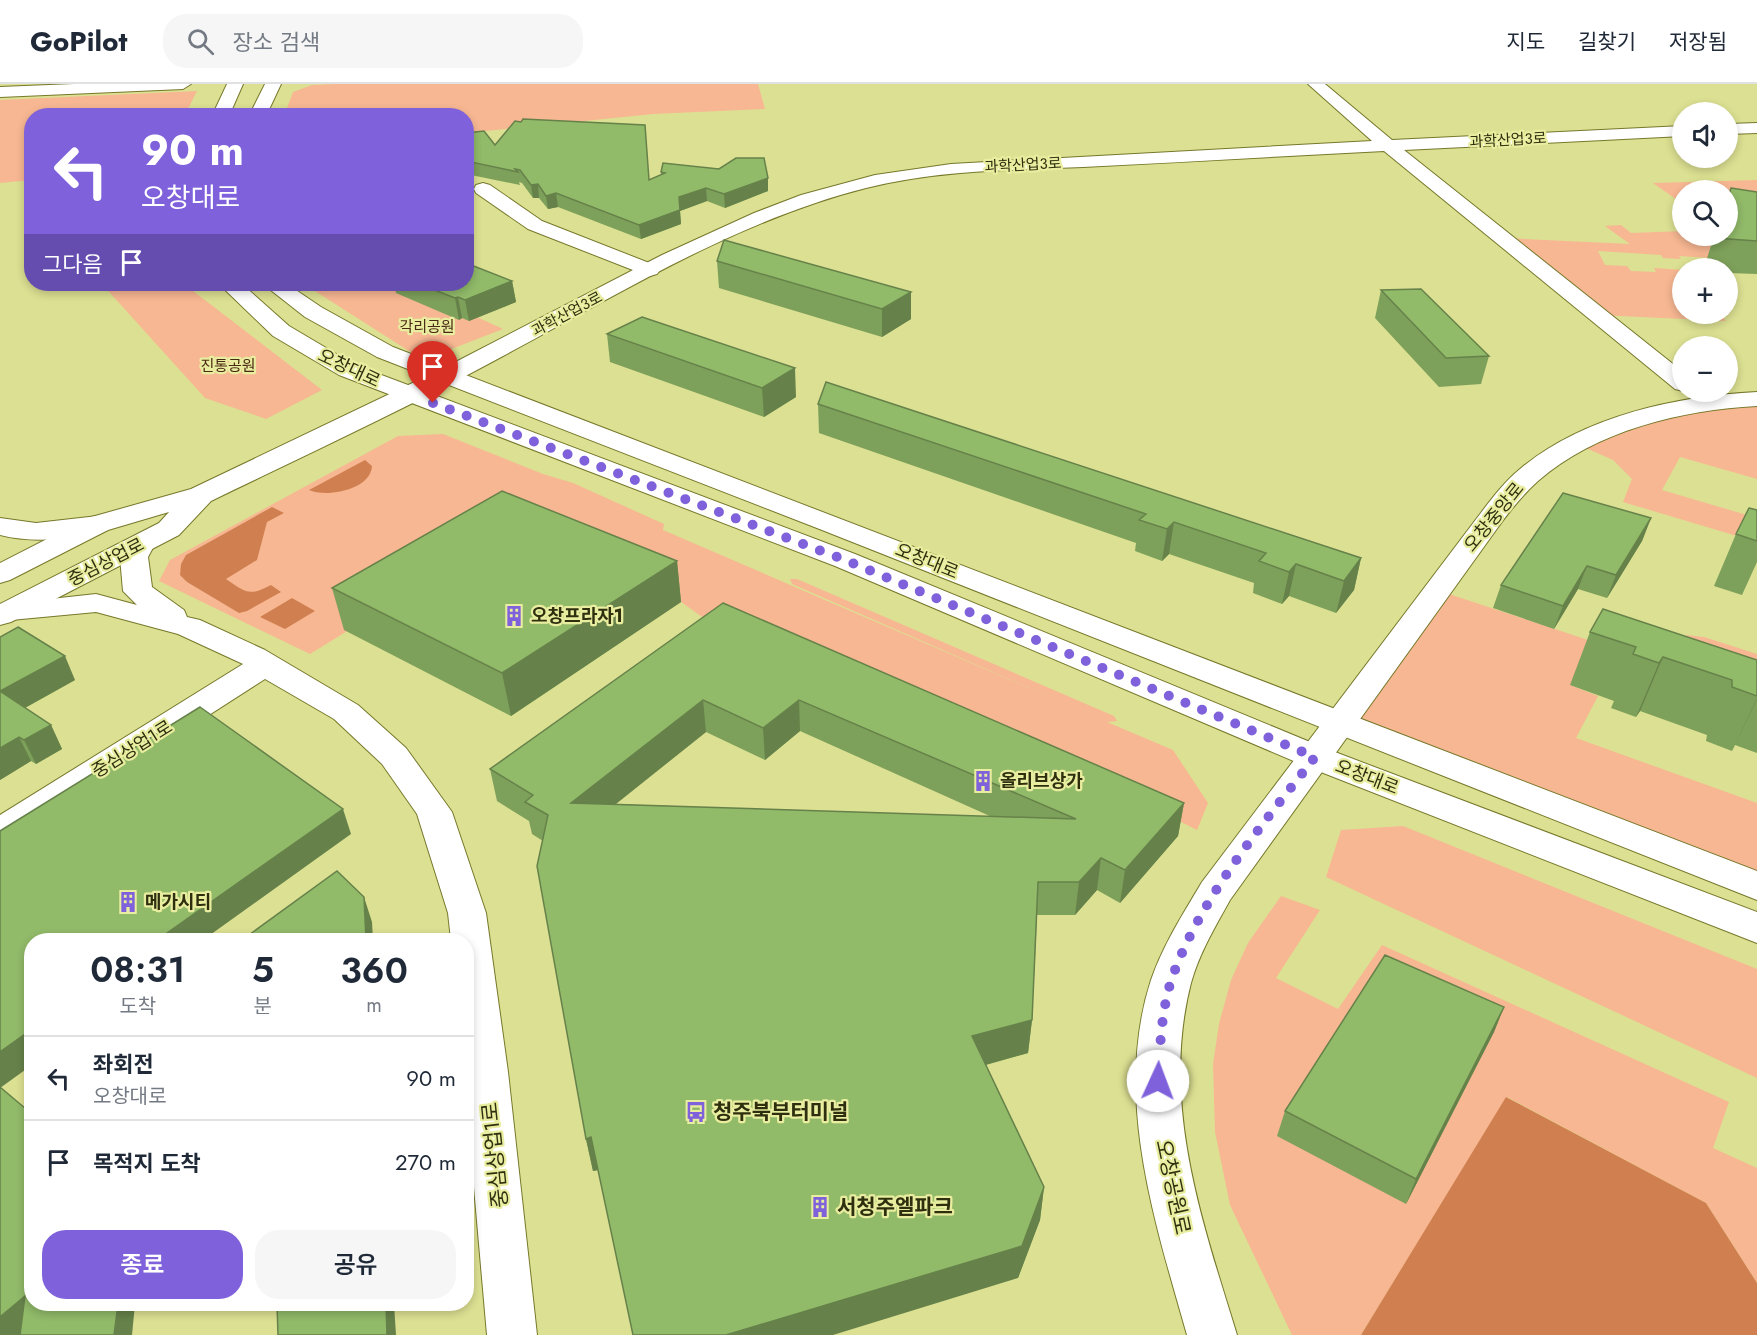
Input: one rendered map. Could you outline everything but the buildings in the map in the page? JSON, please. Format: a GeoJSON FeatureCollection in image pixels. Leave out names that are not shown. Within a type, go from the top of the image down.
{"type":"FeatureCollection","features":[{"type":"Feature","properties":{"kind":"street"},"geometry":{"type":"LineString","coordinates":[[0,87],[78,84]]}},
{"type":"Feature","properties":{"kind":"street"},"geometry":{"type":"LineString","coordinates":[[137,86],[154,84]]}},
{"type":"Feature","properties":{"kind":"street"},"geometry":{"type":"LineString","coordinates":[[0,92],[183,84]]}},
{"type":"Feature","properties":{"kind":"street"},"geometry":{"type":"LineString","coordinates":[[224,108],[235,84]]}},
{"type":"Feature","properties":{"kind":"street"},"geometry":{"type":"LineString","coordinates":[[261,108],[273,84]]}},
{"type":"Feature","properties":{"kind":"street"},"geometry":{"type":"LineString","coordinates":[[1316,84],[1388,146],[1672,375]]}},
{"type":"Feature","properties":{"kind":"street"},"geometry":{"type":"LineString","coordinates":[[1738,129],[1757,128]]}},
{"type":"Feature","properties":{"kind":"street","name":"과학산업3로"},"geometry":{"type":"LineString","coordinates":[[411,395],[706,240],[792,204],[858,184],[896,177],[1009,165],[1672,132]]}},
{"type":"Feature","properties":{"kind":"street"},"geometry":{"type":"LineString","coordinates":[[483,189],[535,225],[650,270]]}},
{"type":"Feature","properties":{"kind":"street","name":"오창대로"},"geometry":{"type":"LineString","coordinates":[[238,291],[281,331],[347,370],[845,560],[1315,757],[1757,928]]}},
{"type":"Feature","properties":{"kind":"street","name":"오창대로"},"geometry":{"type":"LineString","coordinates":[[284,291],[314,312],[385,352],[1757,886]]}},
{"type":"Feature","properties":{"kind":"street","name":"중심상업로"},"geometry":{"type":"LineString","coordinates":[[0,574],[98,524],[201,495],[411,395]]}},
{"type":"Feature","properties":{"kind":"street","name":"오창중앙로"},"geometry":{"type":"LineString","coordinates":[[1738,398],[1757,399]]}},
{"type":"Feature","properties":{"kind":"street","name":"오창중앙로"},"geometry":{"type":"LineString","coordinates":[[1315,757],[1481,531],[1529,475],[1577,444],[1686,402]]}},
{"type":"Feature","properties":{"kind":"street","name":"중심상업로"},"geometry":{"type":"LineString","coordinates":[[3,614],[170,529],[201,495]]}},
{"type":"Feature","properties":{"kind":"street"},"geometry":{"type":"LineString","coordinates":[[0,525],[8,529],[48,532],[98,524]]}},
{"type":"Feature","properties":{"kind":"street"},"geometry":{"type":"LineString","coordinates":[[141,544],[134,556],[138,591],[189,627]]}},
{"type":"Feature","properties":{"kind":"street"},"geometry":{"type":"LineString","coordinates":[[3,614],[96,603],[189,627]]}},
{"type":"Feature","properties":{"kind":"street","name":"중심상업1로"},"geometry":{"type":"LineString","coordinates":[[189,627],[254,657],[346,712],[394,756],[434,812],[467,913],[469,933]]}},
{"type":"Feature","properties":{"kind":"street","name":"중심상업1로"},"geometry":{"type":"LineString","coordinates":[[0,832],[264,665]]}},
{"type":"Feature","properties":{"kind":"street","name":"오창공원로"},"geometry":{"type":"LineString","coordinates":[[1212,1335],[1180,1226],[1166,1162],[1158,1105],[1160,1034],[1171,982],[1195,928],[1221,884],[1315,757]]}},
{"type":"Feature","properties":{"kind":"street","name":"중심상업1로"},"geometry":{"type":"LineString","coordinates":[[474,972],[513,1335]]}},
{"type":"Feature","properties":{"kind":"green space"},"geometry":{"type":"Polygon","coordinates":[[[758,84],[765,109],[653,114],[474,132],[474,108],[287,108],[293,92],[312,85],[758,84]]]}},
{"type":"Feature","properties":{"kind":"green space"},"geometry":{"type":"Polygon","coordinates":[[[197,91],[188,108],[24,108],[24,181],[0,183],[0,100],[197,91]]]}},
{"type":"Feature","properties":{"kind":"green space"},"geometry":{"type":"Polygon","coordinates":[[[1757,180],[1757,264],[1738,258],[1679,256],[1680,258],[1672,258],[1663,258],[1661,255],[1598,251],[1605,265],[1627,266],[1631,271],[1656,272],[1654,268],[1672,269],[1672,318],[1598,315],[1504,238],[1630,244],[1605,226],[1621,225],[1631,233],[1672,231],[1672,246],[1738,246],[1738,181],[1757,180]]]}},
{"type":"Feature","properties":{"kind":"green space"},"geometry":{"type":"Polygon","coordinates":[[[1672,182],[1672,196],[1653,183],[1672,182]]]}},
{"type":"Feature","properties":{"kind":"green space","name":"진통공원"},"geometry":{"type":"Polygon","coordinates":[[[108,291],[193,291],[322,390],[266,419],[205,398],[108,291]]]}},
{"type":"Feature","properties":{"kind":"green space","name":"각리공원"},"geometry":{"type":"Polygon","coordinates":[[[315,291],[420,291],[503,329],[423,360],[315,291]]]}},
{"type":"Feature","properties":{"kind":"green space"},"geometry":{"type":"Polygon","coordinates":[[[1757,399],[1757,479],[1680,457],[1662,490],[1757,518],[1757,542],[1623,502],[1632,479],[1613,460],[1577,444],[1620,426],[1757,399]]]}},
{"type":"Feature","properties":{"kind":"green space"},"geometry":{"type":"Polygon","coordinates":[[[443,434],[543,474],[573,483],[664,524],[663,530],[1064,703],[792,584],[790,579],[797,579],[1114,716],[1117,721],[1107,722],[1173,750],[1208,803],[1197,830],[1130,796],[725,633],[681,602],[510,531],[310,654],[159,581],[170,560],[398,436],[443,434]]]}},
{"type":"Feature","properties":{"kind":"green space"},"geometry":{"type":"Polygon","coordinates":[[[1437,590],[1621,651],[1570,685],[1598,696],[1576,738],[1757,803],[1757,885],[1340,725],[1437,590]]]}},
{"type":"Feature","properties":{"kind":"green space"},"geometry":{"type":"Polygon","coordinates":[[[1686,635],[1704,637],[1757,654],[1757,674],[1684,644],[1686,635]]]}},
{"type":"Feature","properties":{"kind":"green space"},"geometry":{"type":"Polygon","coordinates":[[[1403,826],[1757,969],[1757,1078],[1326,877],[1341,830],[1403,826]]]}},
{"type":"Feature","properties":{"kind":"green space"},"geometry":{"type":"Polygon","coordinates":[[[1281,896],[1320,910],[1276,978],[1338,1009],[1382,945],[1729,1102],[1713,1148],[1757,1168],[1757,1283],[1706,1203],[1507,1097],[1361,1335],[1292,1335],[1230,1205],[1215,1132],[1213,1064],[1219,1024],[1231,980],[1248,943],[1281,896]]]}},
{"type":"Feature","properties":{"kind":"shaded area"},"geometry":{"type":"Polygon","coordinates":[[[365,460],[372,466],[370,474],[356,486],[326,493],[309,490],[365,460]]]}},
{"type":"Feature","properties":{"kind":"shaded area"},"geometry":{"type":"Polygon","coordinates":[[[272,507],[284,513],[267,522],[257,560],[226,579],[247,591],[257,591],[271,585],[281,592],[239,613],[187,582],[180,575],[181,564],[186,555],[272,507]]]}},
{"type":"Feature","properties":{"kind":"shaded area"},"geometry":{"type":"Polygon","coordinates":[[[292,598],[315,611],[285,629],[260,617],[292,598]]]}},
{"type":"Feature","properties":{"kind":"shaded area"},"geometry":{"type":"Polygon","coordinates":[[[1506,1097],[1706,1203],[1757,1283],[1757,1335],[1361,1335],[1506,1097]]]}},
{"type":"Feature","properties":{"kind":"place","name":"오창프라자1"},"geometry":{"type":"Point","coordinates":[514,616]}},
{"type":"Feature","properties":{"kind":"place","name":"올리브상가"},"geometry":{"type":"Point","coordinates":[983,781]}},
{"type":"Feature","properties":{"kind":"place","name":"메가시티"},"geometry":{"type":"Point","coordinates":[128,902]}},
{"type":"Feature","properties":{"kind":"place","name":"청주북부터미널"},"geometry":{"type":"Point","coordinates":[696,1112]}},
{"type":"Feature","properties":{"kind":"place","name":"서청주엘파크"},"geometry":{"type":"Point","coordinates":[820,1207]}},
{"type":"Feature","properties":{"kind":"route"},"geometry":{"type":"LineString","coordinates":[[433,403],[845,560],[1315,757],[1215,892],[1190,938],[1171,982],[1160,1034],[1158,1081]]}}]}
